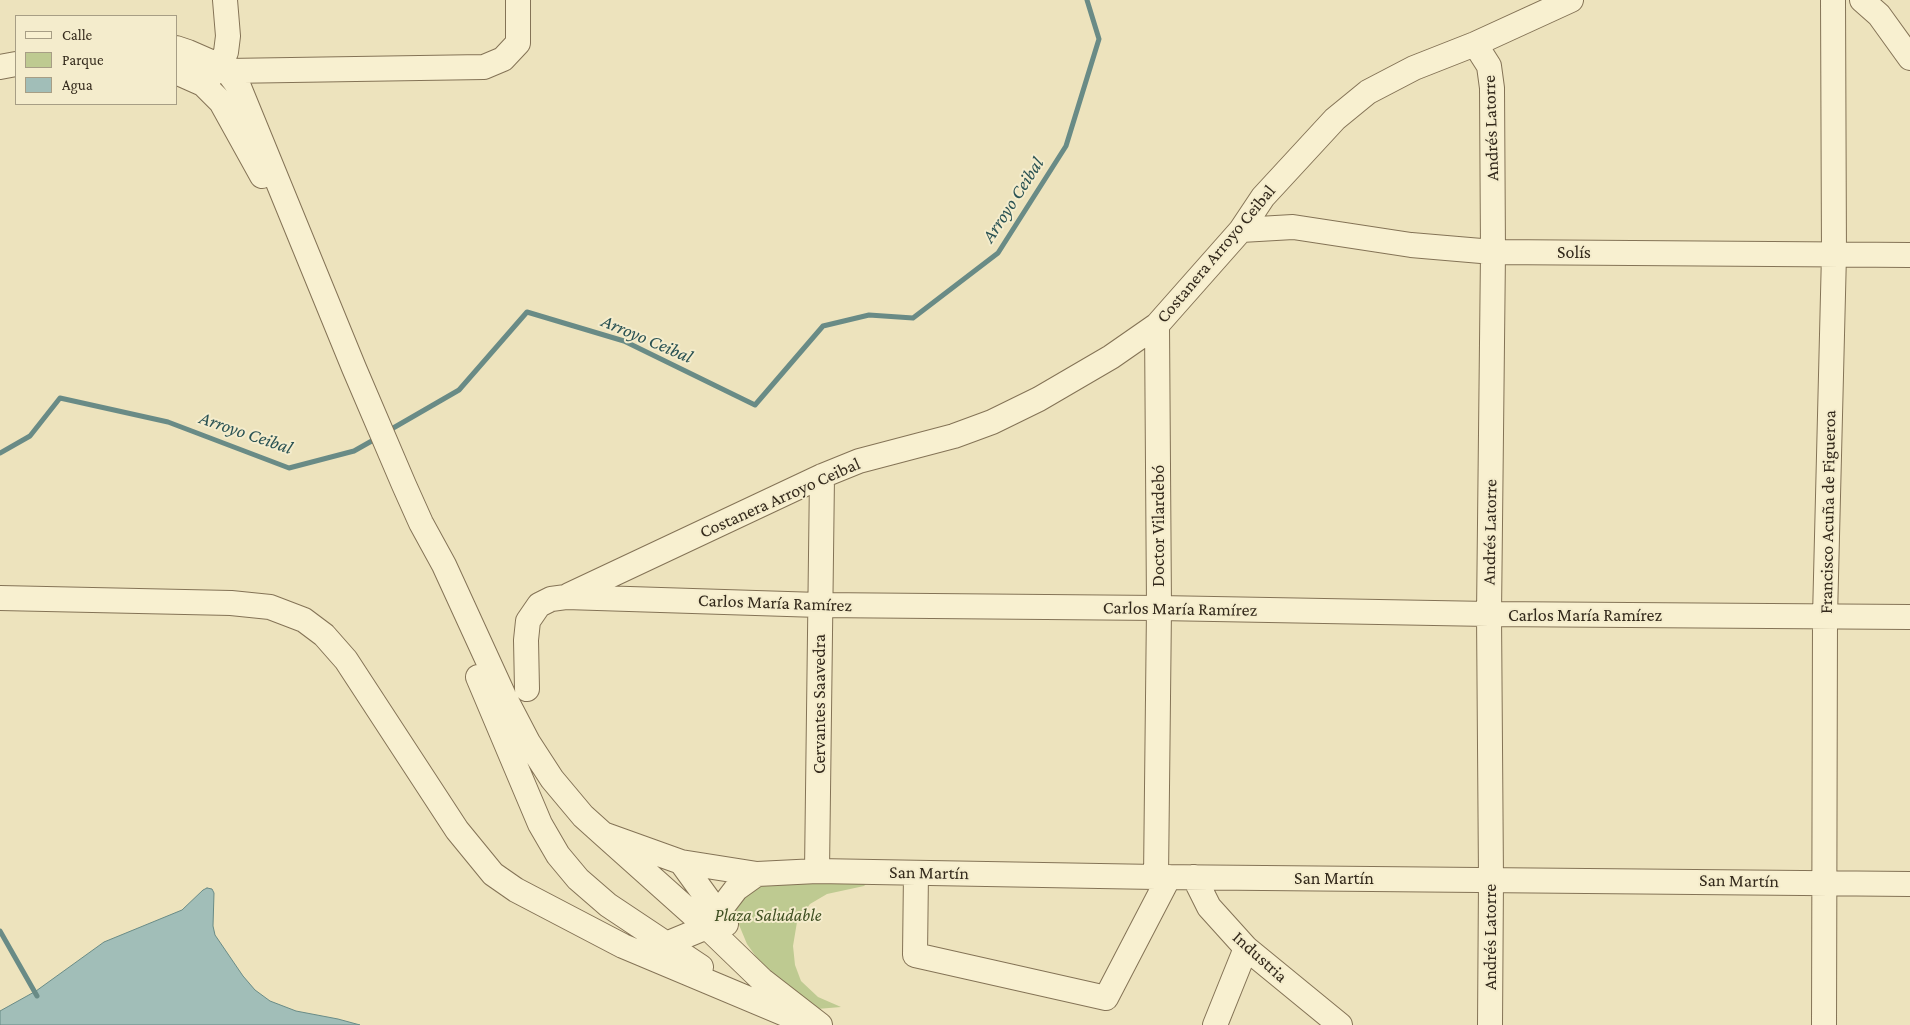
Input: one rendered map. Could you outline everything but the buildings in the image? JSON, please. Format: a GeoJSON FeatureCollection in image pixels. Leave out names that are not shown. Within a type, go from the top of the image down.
{"type":"FeatureCollection","features":[{"type":"Feature","properties":{"kind":"street"},"geometry":{"type":"LineString","coordinates":[[225,0],[228,36],[226,52],[228,75],[315,272],[421,523],[444,565],[504,696],[528,742],[552,779],[583,816],[603,834],[712,919]]}},
{"type":"Feature","properties":{"kind":"street"},"geometry":{"type":"LineString","coordinates":[[203,84],[228,75],[289,70],[484,67],[503,59],[518,43],[518,0]]}},
{"type":"Feature","properties":{"kind":"street","name":"Costanera Arroyo Ceibal"},"geometry":{"type":"LineString","coordinates":[[566,597],[859,460],[954,436],[992,422],[1039,400],[1110,357],[1156,326],[1240,230],[1263,197],[1335,119],[1368,92],[1414,68],[1476,44],[1571,0]]}},
{"type":"Feature","properties":{"kind":"street","name":"Francisco Acuña de Figueroa"},"geometry":{"type":"LineString","coordinates":[[1824,1025],[1825,617],[1834,254],[1833,0]]}},
{"type":"Feature","properties":{"kind":"street"},"geometry":{"type":"LineString","coordinates":[[1862,0],[1879,15],[1910,58]]}},
{"type":"Feature","properties":{"kind":"street","name":"Andrés Latorre"},"geometry":{"type":"LineString","coordinates":[[1476,44],[1489,66],[1492,88],[1493,252],[1489,614],[1490,1025]]}},
{"type":"Feature","properties":{"kind":"street"},"geometry":{"type":"LineString","coordinates":[[0,50],[15,47]]}},
{"type":"Feature","properties":{"kind":"street"},"geometry":{"type":"LineString","coordinates":[[178,49],[188,52],[228,75]]}},
{"type":"Feature","properties":{"kind":"street"},"geometry":{"type":"LineString","coordinates":[[0,67],[15,64]]}},
{"type":"Feature","properties":{"kind":"street"},"geometry":{"type":"LineString","coordinates":[[178,73],[203,84],[221,102],[315,272]]}},
{"type":"Feature","properties":{"kind":"street","name":"Solís"},"geometry":{"type":"LineString","coordinates":[[1240,230],[1293,227],[1411,245],[1493,252],[1910,255]]}},
{"type":"Feature","properties":{"kind":"street","name":"Doctor Vilardebó"},"geometry":{"type":"LineString","coordinates":[[1156,326],[1162,877]]}},
{"type":"Feature","properties":{"kind":"street","name":"Cervantes Saavedra"},"geometry":{"type":"LineString","coordinates":[[817,872],[822,476]]}},
{"type":"Feature","properties":{"kind":"street"},"geometry":{"type":"LineString","coordinates":[[421,523],[433,570],[540,824],[558,856],[578,880],[608,905],[750,1000]]}},
{"type":"Feature","properties":{"kind":"street","name":"Carlos María Ramírez"},"geometry":{"type":"LineString","coordinates":[[527,689],[526,640],[528,621],[539,606],[551,599],[566,597],[819,605],[1159,608],[1489,614],[1910,617]]}},
{"type":"Feature","properties":{"kind":"street"},"geometry":{"type":"LineString","coordinates":[[11,599],[231,603],[270,607],[304,620],[324,635],[346,660],[457,830],[493,874],[516,890],[623,946],[811,1025]]}},
{"type":"Feature","properties":{"kind":"street","name":"San Martín"},"geometry":{"type":"LineString","coordinates":[[603,834],[681,862],[757,874],[817,872],[1910,884]]}},
{"type":"Feature","properties":{"kind":"street"},"geometry":{"type":"LineString","coordinates":[[681,862],[712,919],[762,980],[820,1025]]}},
{"type":"Feature","properties":{"kind":"street"},"geometry":{"type":"LineString","coordinates":[[916,873],[915,955],[1106,998],[1162,877]]}},
{"type":"Feature","properties":{"kind":"street"},"geometry":{"type":"LineString","coordinates":[[623,946],[666,944],[712,919],[736,889],[757,874]]}},
{"type":"Feature","properties":{"kind":"street","name":"Industria"},"geometry":{"type":"LineString","coordinates":[[1194,877],[1210,907],[1246,948],[1340,1025]]}},
{"type":"Feature","properties":{"kind":"street"},"geometry":{"type":"LineString","coordinates":[[1215,1025],[1246,948]]}},
{"type":"Feature","properties":{"kind":"green space","name":"Plaza Saludable"},"geometry":{"type":"Polygon","coordinates":[[[870,880],[864,886],[827,894],[810,904],[797,922],[793,946],[795,965],[801,981],[818,997],[841,1007],[817,1009],[767,972],[747,944],[737,920],[736,910],[744,897],[757,884],[870,880]]]}},
{"type":"Feature","properties":{"kind":"water"},"geometry":{"type":"Polygon","coordinates":[[[207,888],[212,889],[214,893],[213,926],[215,935],[255,990],[270,1001],[296,1011],[360,1025],[0,1025],[0,1011],[36,991],[104,942],[182,910],[207,888]]]}},
{"type":"Feature","properties":{"kind":"waterway","name":"Arroyo Ceibal"},"geometry":{"type":"LineString","coordinates":[[388,431],[459,390],[527,312],[624,341],[755,405],[823,326],[869,315],[913,318],[998,253],[1066,146],[1099,39],[1087,0]]}},
{"type":"Feature","properties":{"kind":"waterway","name":"Arroyo Ceibal"},"geometry":{"type":"LineString","coordinates":[[0,453],[30,436],[60,398],[168,422],[289,468],[354,451],[377,438]]}},
{"type":"Feature","properties":{"kind":"waterway","name":"Arroyo Ceibal"},"geometry":{"type":"LineString","coordinates":[[0,931],[37,996]]}}]}
